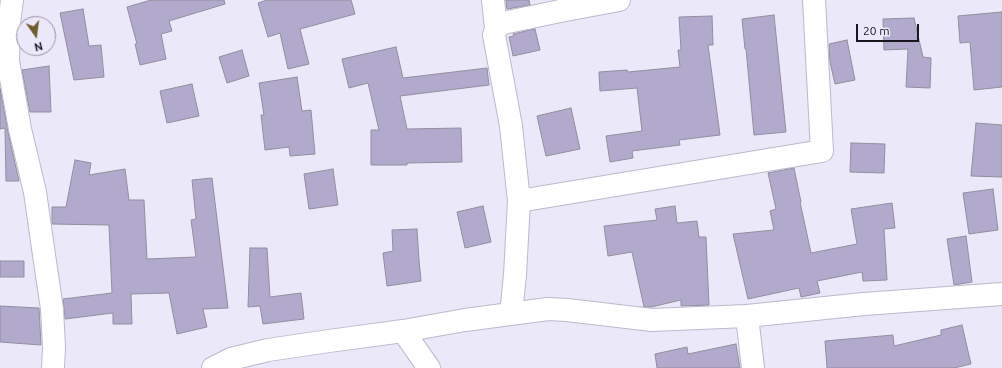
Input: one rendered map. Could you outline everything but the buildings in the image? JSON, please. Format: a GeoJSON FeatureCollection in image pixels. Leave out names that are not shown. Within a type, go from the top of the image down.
{"type":"FeatureCollection","features":[{"type":"Feature","properties":{"kind":"street"},"geometry":{"type":"LineString","coordinates":[[12,0],[9,23],[8,61],[20,129],[35,192],[47,270],[52,309],[54,368]]}},
{"type":"Feature","properties":{"kind":"street"},"geometry":{"type":"LineString","coordinates":[[494,0],[496,28],[494,35],[511,126],[519,201],[512,314]]}},
{"type":"Feature","properties":{"kind":"street"},"geometry":{"type":"LineString","coordinates":[[496,28],[503,23],[618,0]]}},
{"type":"Feature","properties":{"kind":"street"},"geometry":{"type":"LineString","coordinates":[[519,201],[822,151],[814,0]]}},
{"type":"Feature","properties":{"kind":"street"},"geometry":{"type":"LineString","coordinates":[[213,368],[231,359],[268,350],[548,309],[652,320],[747,316],[864,304],[1002,294]]}},
{"type":"Feature","properties":{"kind":"street"},"geometry":{"type":"LineString","coordinates":[[747,316],[753,368]]}},
{"type":"Feature","properties":{"kind":"street"},"geometry":{"type":"LineString","coordinates":[[403,331],[429,368]]}}]}
